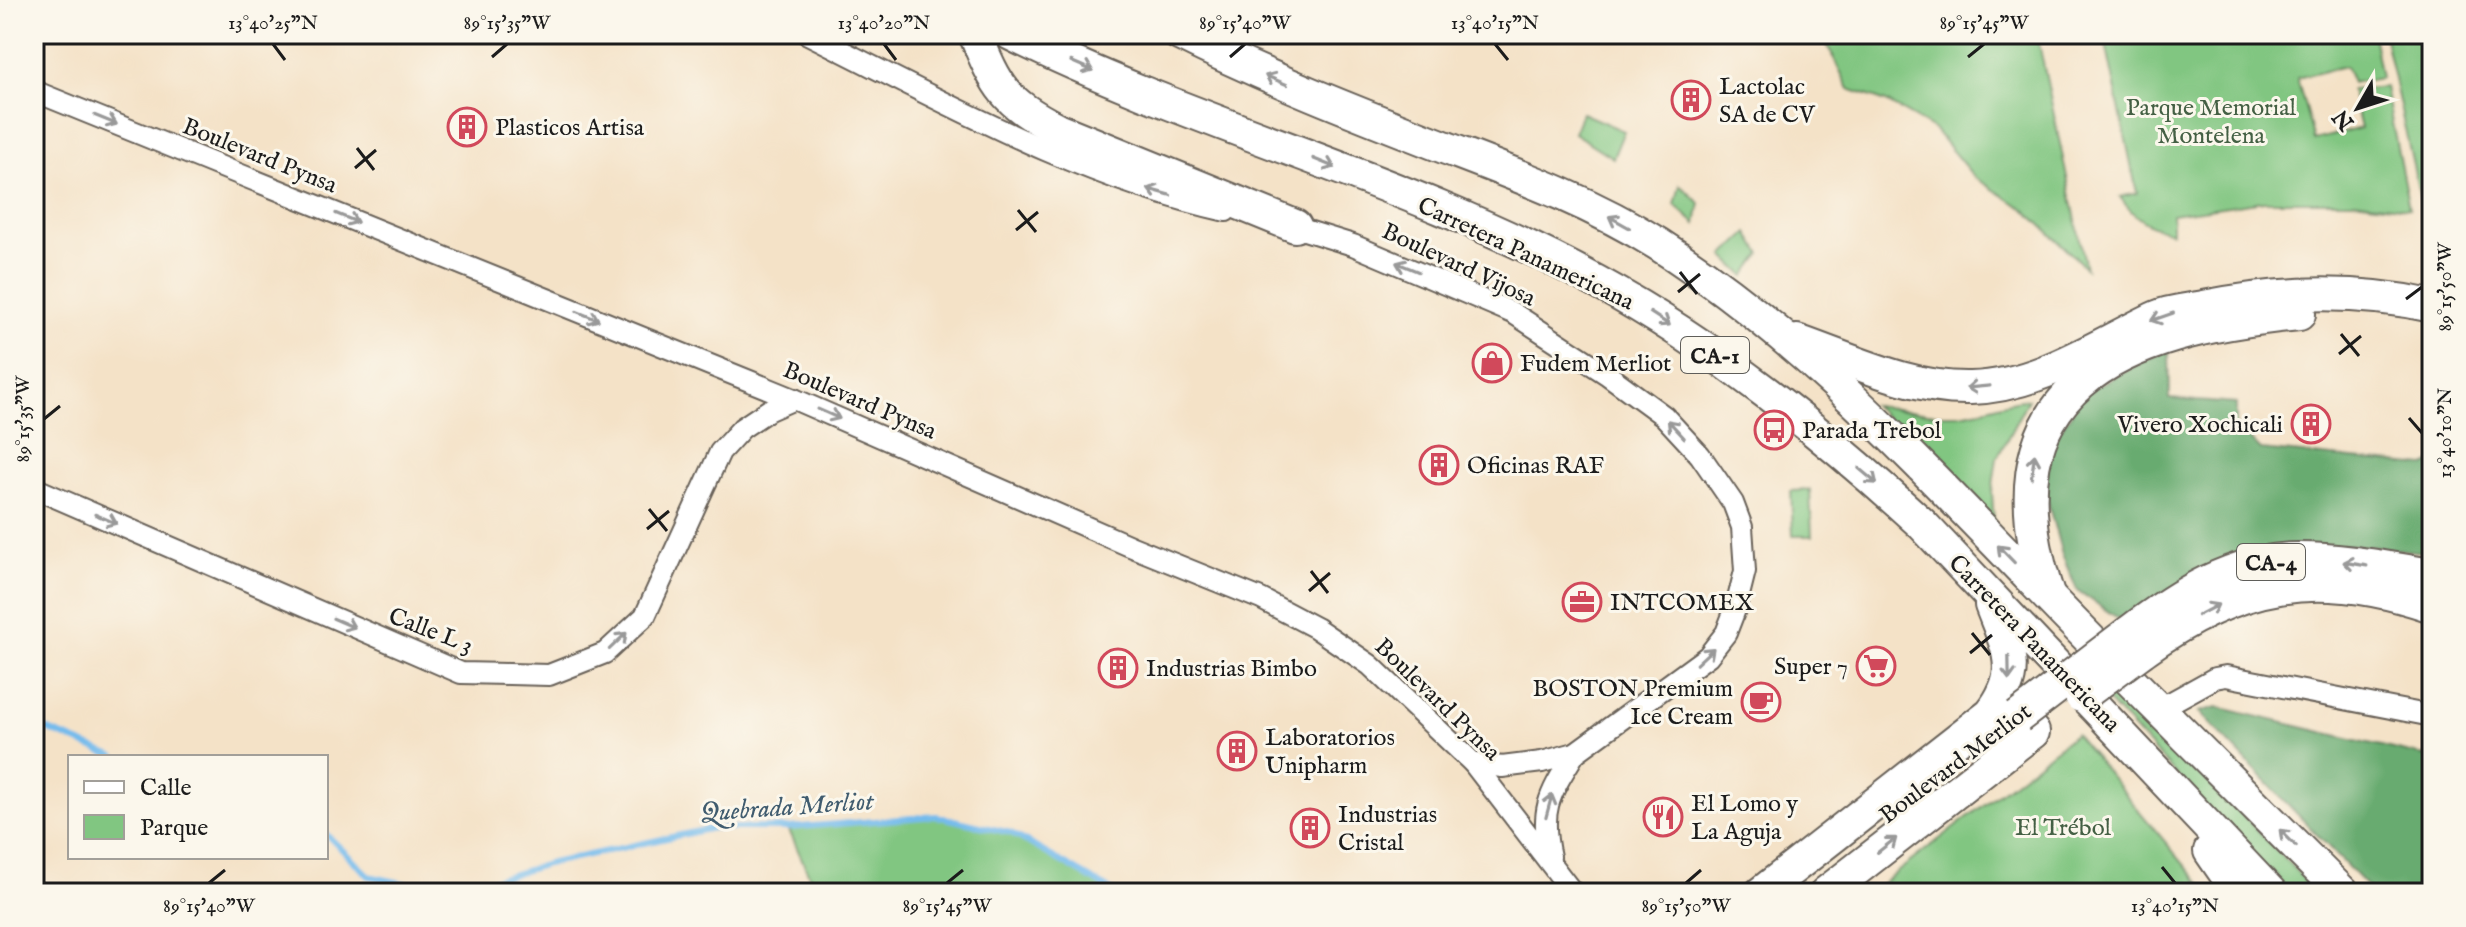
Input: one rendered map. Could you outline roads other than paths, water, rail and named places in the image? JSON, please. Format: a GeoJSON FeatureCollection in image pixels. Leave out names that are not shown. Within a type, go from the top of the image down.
{"type":"FeatureCollection","features":[{"type":"Feature","properties":{"kind":"main road"},"geometry":{"type":"LineString","coordinates":[[975,34],[1001,90],[1027,113],[1057,129],[1295,226]]}},
{"type":"Feature","properties":{"kind":"main road","name":"Carretera Panamericana"},"geometry":{"type":"LineString","coordinates":[[1011,34],[1142,91],[1438,209],[1595,281],[1739,371],[1922,524],[2271,893]]}},
{"type":"Feature","properties":{"kind":"main road","name":"Carretera Panamericana"},"geometry":{"type":"LineString","coordinates":[[1179,34],[1319,98],[1570,195],[1657,243],[1722,288],[1866,410],[2343,893]]}},
{"type":"Feature","properties":{"kind":"main road"},"geometry":{"type":"LineString","coordinates":[[1781,335],[1915,382],[1972,388],[2060,381],[2160,316],[2245,298],[2324,292],[2432,306]]}},
{"type":"Feature","properties":{"kind":"main road"},"geometry":{"type":"LineString","coordinates":[[2106,353],[2189,332],[2320,312],[2360,314],[2432,326]]}},
{"type":"Feature","properties":{"kind":"main road"},"geometry":{"type":"LineString","coordinates":[[2049,598],[2033,534],[2030,492],[2035,453],[2052,413],[2060,381]]}},
{"type":"Feature","properties":{"kind":"main road","name":"CA-4"},"geometry":{"type":"LineString","coordinates":[[2135,642],[2172,600],[2201,584],[2253,565],[2295,559],[2334,560],[2432,575]]}},
{"type":"Feature","properties":{"kind":"main road","name":"CA-4"},"geometry":{"type":"LineString","coordinates":[[2135,642],[2163,636],[2218,604],[2292,585],[2332,584],[2366,588],[2432,606]]}},
{"type":"Feature","properties":{"kind":"main road"},"geometry":{"type":"LineString","coordinates":[[1761,893],[1971,730],[1991,713],[2005,695],[2011,675],[2009,657],[1987,594]]}},
{"type":"Feature","properties":{"kind":"main road","name":"Boulevard Merliot"},"geometry":{"type":"LineString","coordinates":[[1783,893],[2026,724],[2135,642]]}},
{"type":"Feature","properties":{"kind":"main road","name":"Boulevard Merliot"},"geometry":{"type":"LineString","coordinates":[[1826,893],[2026,724]]}},
{"type":"Feature","properties":{"kind":"main road"},"geometry":{"type":"LineString","coordinates":[[2152,766],[2239,893]]}},
{"type":"Feature","properties":{"kind":"street","name":"Boulevard Vijosa"},"geometry":{"type":"LineString","coordinates":[[808,34],[986,123],[1113,179],[1205,206],[1295,226],[1353,245],[1513,313],[1664,416],[1700,455],[1733,503],[1742,527],[1745,571],[1726,633],[1708,656],[1575,753],[1542,762],[1502,767],[1473,763]]}},
{"type":"Feature","properties":{"kind":"street","name":"Boulevard Pynsa"},"geometry":{"type":"LineString","coordinates":[[34,91],[794,399],[1130,546],[1261,599],[1316,628],[1370,665],[1473,763],[1573,893]]}},
{"type":"Feature","properties":{"kind":"street","name":"Calle L 3"},"geometry":{"type":"LineString","coordinates":[[34,488],[461,673],[549,675],[605,653],[645,616],[720,452],[742,428],[769,410],[794,399]]}},
{"type":"Feature","properties":{"kind":"street"},"geometry":{"type":"LineString","coordinates":[[2159,709],[2209,680],[2226,676],[2432,716]]}},
{"type":"Feature","properties":{"kind":"street","name":"Boulevard Vijosa"},"geometry":{"type":"LineString","coordinates":[[1552,865],[1544,829],[1546,808],[1575,753]]}},
{"type":"Feature","properties":{"kind":"waterway","name":"Quebrada Merliot"},"geometry":{"type":"LineString","coordinates":[[34,724],[110,755]]}},
{"type":"Feature","properties":{"kind":"waterway","name":"Quebrada Merliot"},"geometry":{"type":"LineString","coordinates":[[451,893],[547,864],[713,828],[788,828],[936,816],[1011,833],[1116,893]]}},
{"type":"Feature","properties":{"kind":"waterway","name":"Quebrada Merliot"},"geometry":{"type":"LineString","coordinates":[[328,836],[369,876],[448,893]]}},
{"type":"Feature","properties":{"kind":"place","name":"Lactolac SA de CV"},"geometry":{"type":"Point","coordinates":[1691,100]}},
{"type":"Feature","properties":{"kind":"place","name":"Plasticos Artisa"},"geometry":{"type":"Point","coordinates":[467,127]}},
{"type":"Feature","properties":{"kind":"place","name":"Fudem Merliot"},"geometry":{"type":"Point","coordinates":[1492,363]}},
{"type":"Feature","properties":{"kind":"place","name":"Vivero Xochicali"},"geometry":{"type":"Point","coordinates":[2311,424]}},
{"type":"Feature","properties":{"kind":"place","name":"Parada Trebol"},"geometry":{"type":"Point","coordinates":[1774,430]}},
{"type":"Feature","properties":{"kind":"place","name":"Oficinas RAF"},"geometry":{"type":"Point","coordinates":[1439,465]}},
{"type":"Feature","properties":{"kind":"place","name":"INTCOMEX"},"geometry":{"type":"Point","coordinates":[1582,602]}},
{"type":"Feature","properties":{"kind":"place","name":"Super 7"},"geometry":{"type":"Point","coordinates":[1876,666]}},
{"type":"Feature","properties":{"kind":"place","name":"Industrias Bimbo"},"geometry":{"type":"Point","coordinates":[1118,668]}},
{"type":"Feature","properties":{"kind":"place","name":"BOSTON Premium Ice Cream"},"geometry":{"type":"Point","coordinates":[1761,702]}},
{"type":"Feature","properties":{"kind":"place","name":"Laboratorios Unipharm"},"geometry":{"type":"Point","coordinates":[1237,751]}},
{"type":"Feature","properties":{"kind":"place","name":"El Lomo y La Aguja"},"geometry":{"type":"Point","coordinates":[1663,817]}},
{"type":"Feature","properties":{"kind":"place","name":"Industrias Cristal"},"geometry":{"type":"Point","coordinates":[1310,828]}},
{"type":"Feature","properties":{"kind":"park label","name":"Parque Memorial Montelena"},"geometry":{"type":"Point","coordinates":[2211,121]}},
{"type":"Feature","properties":{"kind":"park label","name":"El Trébol"},"geometry":{"type":"Point","coordinates":[2063,827]}}]}
